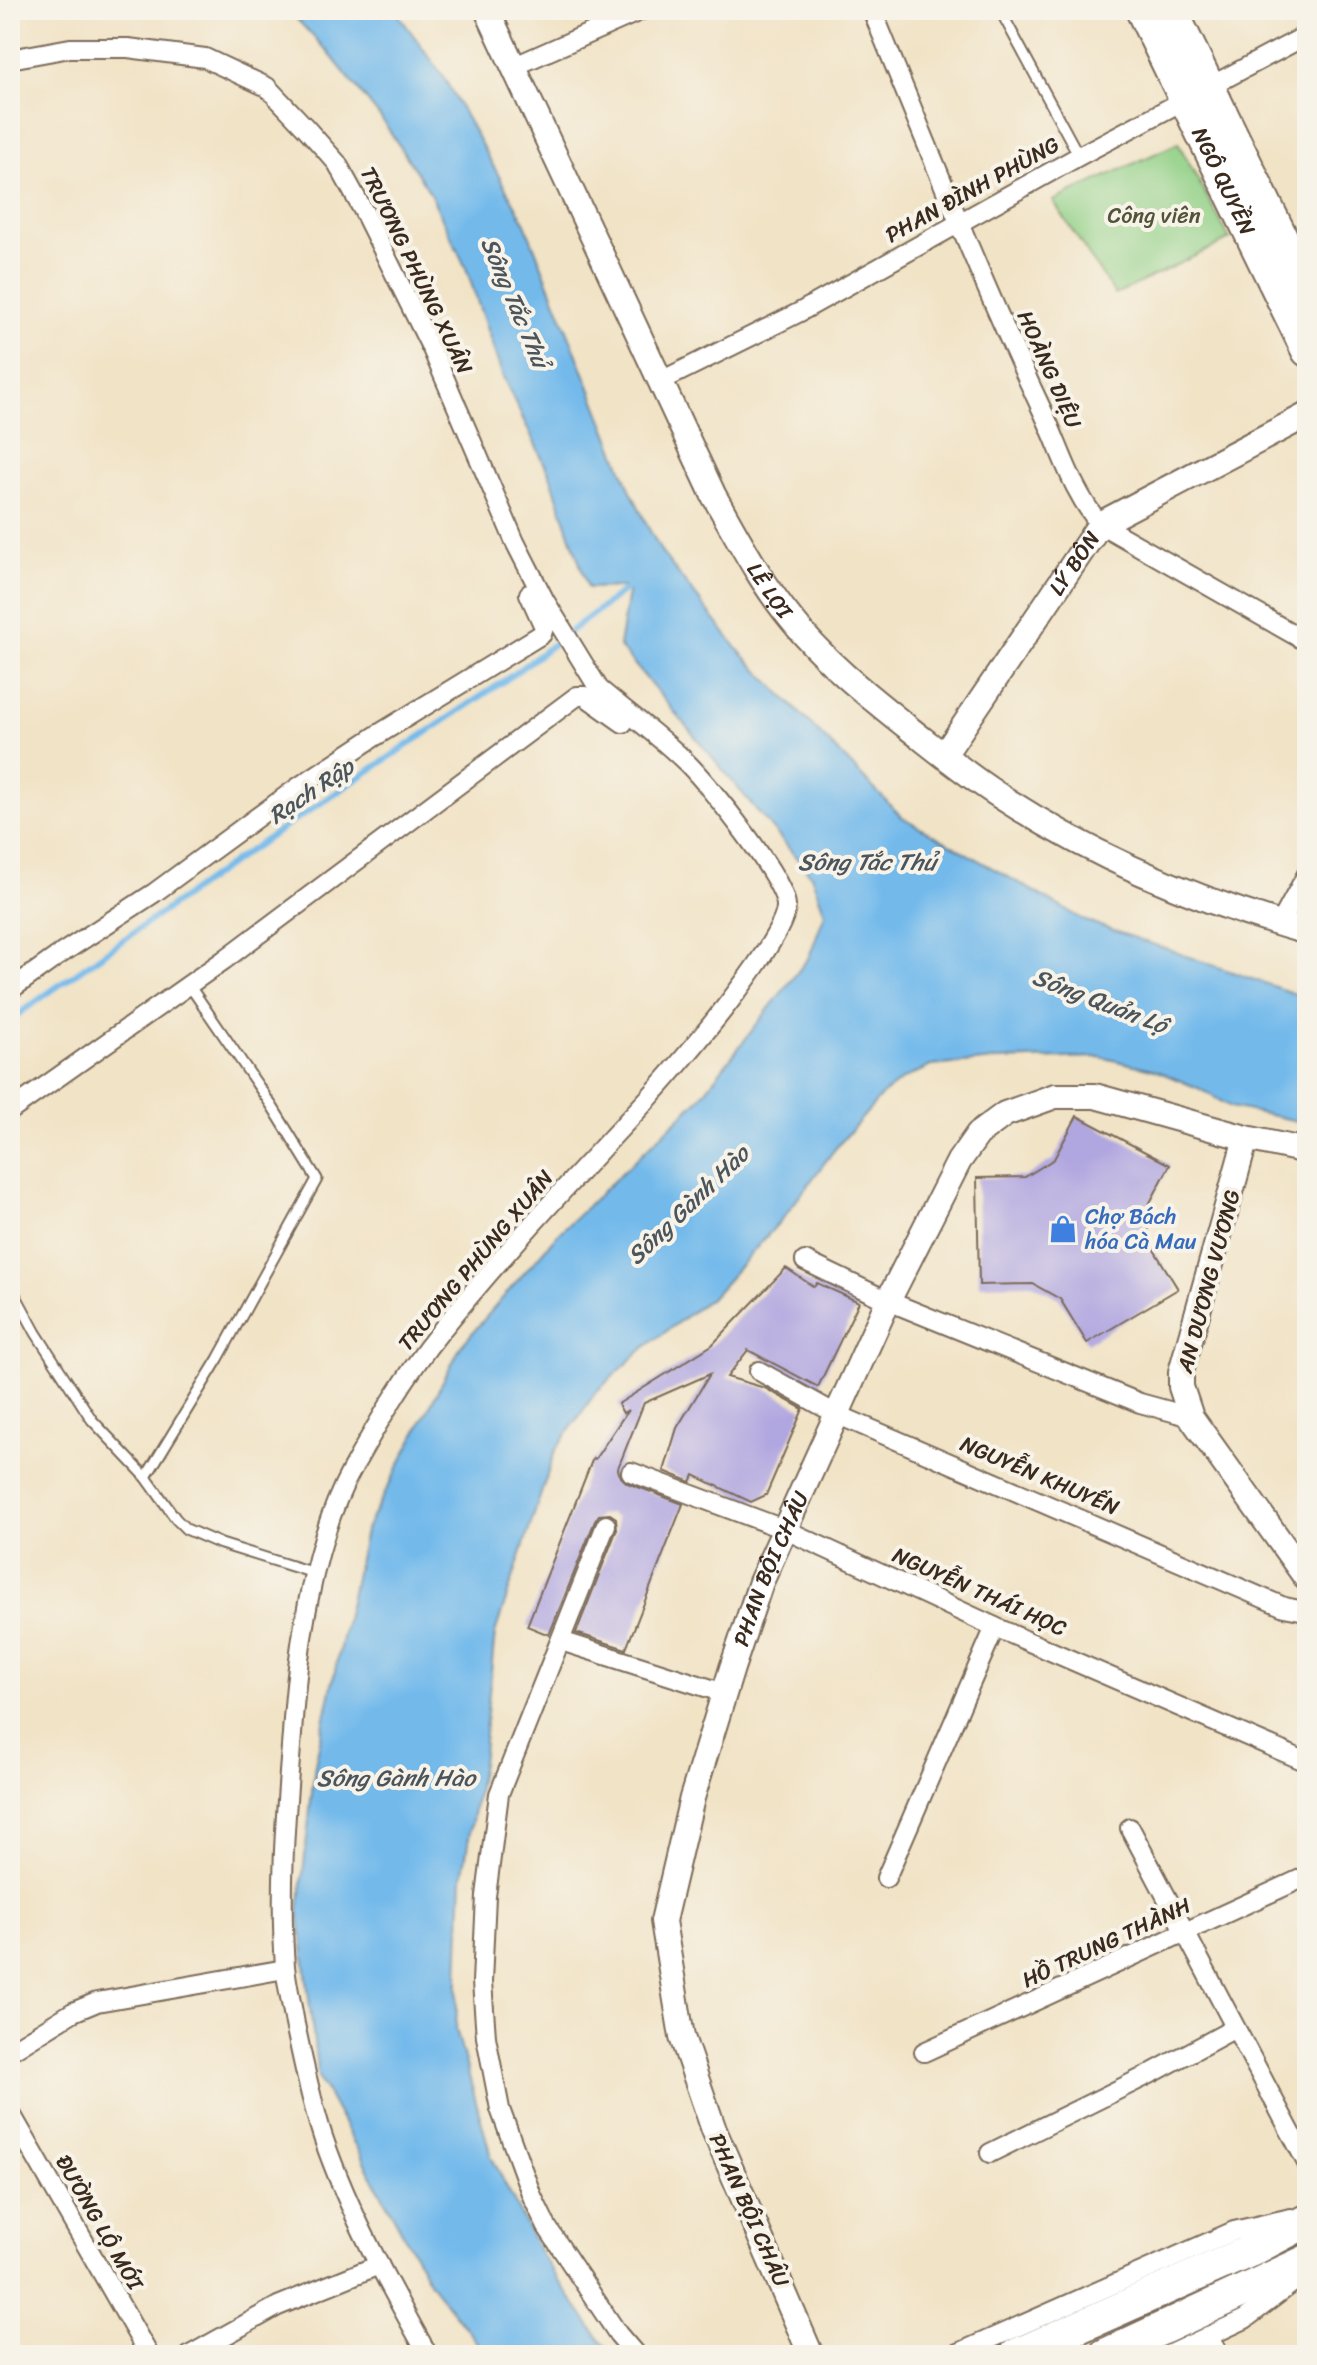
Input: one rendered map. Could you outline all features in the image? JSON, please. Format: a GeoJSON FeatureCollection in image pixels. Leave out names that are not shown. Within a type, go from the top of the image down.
{"type":"FeatureCollection","features":[{"type":"Feature","properties":{"kind":"highway"},"geometry":{"type":"LineString","coordinates":[[1016,2355],[1250,2251],[1307,2221]]}},
{"type":"Feature","properties":{"kind":"highway"},"geometry":{"type":"LineString","coordinates":[[1105,2355],[1307,2261]]}},
{"type":"Feature","properties":{"kind":"main road","name":"NGÔ QUYỀN"},"geometry":{"type":"LineString","coordinates":[[1141,10],[1197,94],[1307,288]]}},
{"type":"Feature","properties":{"kind":"main road","name":"NGÔ QUYỀN"},"geometry":{"type":"LineString","coordinates":[[1172,10],[1197,94],[1307,351]]}},
{"type":"Feature","properties":{"kind":"street","name":"LÊ LỢI"},"geometry":{"type":"LineString","coordinates":[[487,10],[659,382],[737,536],[792,621],[869,696],[1002,798],[1092,849],[1192,893],[1307,932]]}},
{"type":"Feature","properties":{"kind":"street"},"geometry":{"type":"LineString","coordinates":[[515,66],[642,10]]}},
{"type":"Feature","properties":{"kind":"street","name":"HOÀNG DIỆU"},"geometry":{"type":"LineString","coordinates":[[872,10],[959,224],[1074,487],[1100,524],[1307,642]]}},
{"type":"Feature","properties":{"kind":"street","name":"PHAN ĐÌNH PHÙNG"},"geometry":{"type":"LineString","coordinates":[[659,382],[800,312],[1079,156],[1307,35]]}},
{"type":"Feature","properties":{"kind":"street","name":"TRƯƠNG PHÙNG XUÂN"},"geometry":{"type":"LineString","coordinates":[[10,59],[70,48],[173,52],[205,58],[267,87],[337,163],[364,212],[432,349],[515,542],[545,601],[590,677],[599,689],[689,765],[745,835],[782,889],[786,900],[787,913],[781,929],[682,1063],[510,1250],[437,1335],[350,1472],[332,1509],[314,1573],[293,1712],[285,1836],[285,1969],[305,2073],[323,2135],[379,2265],[428,2355]]}},
{"type":"Feature","properties":{"kind":"street","name":"LÝ BÔN"},"geometry":{"type":"LineString","coordinates":[[944,755],[1100,524],[1307,415]]}},
{"type":"Feature","properties":{"kind":"street"},"geometry":{"type":"LineString","coordinates":[[10,990],[154,893],[297,788],[542,634],[544,627],[512,561],[515,542]]}},
{"type":"Feature","properties":{"kind":"street"},"geometry":{"type":"LineString","coordinates":[[10,1111],[189,985],[577,696],[585,696],[637,734],[664,744]]}},
{"type":"Feature","properties":{"kind":"street"},"geometry":{"type":"LineString","coordinates":[[1280,924],[1307,874]]}},
{"type":"Feature","properties":{"kind":"street","name":"PHAN BỘI CHÂU"},"geometry":{"type":"LineString","coordinates":[[811,2355],[714,2130],[682,2037],[663,1921],[692,1798],[761,1582],[888,1301],[959,1161],[978,1134],[1005,1114],[1055,1096],[1095,1096],[1246,1138],[1307,1151]]}},
{"type":"Feature","properties":{"kind":"street","name":"AN DƯƠNG VƯƠNG"},"geometry":{"type":"LineString","coordinates":[[1246,1138],[1181,1372],[1184,1399],[1191,1417],[1307,1579]]}},
{"type":"Feature","properties":{"kind":"street"},"geometry":{"type":"LineString","coordinates":[[805,1261],[888,1301],[1140,1403],[1191,1417]]}},
{"type":"Feature","properties":{"kind":"street","name":"NGUYỄN KHUYẾN"},"geometry":{"type":"LineString","coordinates":[[759,1371],[836,1414],[1284,1607],[1307,1608]]}},
{"type":"Feature","properties":{"kind":"street","name":"NGUYỄN THÁI HỌC"},"geometry":{"type":"LineString","coordinates":[[631,1472],[786,1530],[995,1627],[1307,1762]]}},
{"type":"Feature","properties":{"kind":"street"},"geometry":{"type":"LineString","coordinates":[[606,1525],[499,1794],[486,1896],[482,1982],[486,2037],[500,2109],[537,2206],[547,2227],[618,2334],[636,2355]]}},
{"type":"Feature","properties":{"kind":"street"},"geometry":{"type":"LineString","coordinates":[[886,1878],[995,1627]]}},
{"type":"Feature","properties":{"kind":"street"},"geometry":{"type":"LineString","coordinates":[[561,1641],[724,1693]]}},
{"type":"Feature","properties":{"kind":"street"},"geometry":{"type":"LineString","coordinates":[[1130,1828],[1307,2163]]}},
{"type":"Feature","properties":{"kind":"street","name":"HỒ TRUNG THÀNH"},"geometry":{"type":"LineString","coordinates":[[924,2052],[1307,1876]]}},
{"type":"Feature","properties":{"kind":"street"},"geometry":{"type":"LineString","coordinates":[[10,2051],[73,2012],[97,2002],[285,1969]]}},
{"type":"Feature","properties":{"kind":"street"},"geometry":{"type":"LineString","coordinates":[[990,2153],[1235,2028]]}},
{"type":"Feature","properties":{"kind":"street","name":"ĐƯỜNG LỘ MỚI"},"geometry":{"type":"LineString","coordinates":[[10,2112],[149,2355]]}},
{"type":"Feature","properties":{"kind":"street"},"geometry":{"type":"LineString","coordinates":[[954,2355],[1234,2231],[1307,2214]]}},
{"type":"Feature","properties":{"kind":"street"},"geometry":{"type":"LineString","coordinates":[[190,2355],[278,2306],[379,2265]]}},
{"type":"Feature","properties":{"kind":"street"},"geometry":{"type":"LineString","coordinates":[[1168,2355],[1245,2319],[1307,2272]]}},
{"type":"Feature","properties":{"kind":"street"},"geometry":{"type":"LineString","coordinates":[[1208,2336],[1219,2355]]}},
{"type":"Feature","properties":{"kind":"lane"},"geometry":{"type":"LineString","coordinates":[[1000,10],[1079,156]]}},
{"type":"Feature","properties":{"kind":"lane"},"geometry":{"type":"LineString","coordinates":[[146,1477],[218,1359],[317,1179],[272,1106],[189,985]]}},
{"type":"Feature","properties":{"kind":"lane"},"geometry":{"type":"LineString","coordinates":[[10,1285],[36,1333],[92,1420],[146,1477],[186,1529],[221,1544],[314,1573]]}},
{"type":"Feature","properties":{"kind":"green space","name":"Công viên"},"geometry":{"type":"Polygon","coordinates":[[[1178,143],[1230,239],[1115,295],[1053,201],[1178,143]]]}},
{"type":"Feature","properties":{"kind":"water","name":"Sông Gành Hào"},"geometry":{"type":"Polygon","coordinates":[[[288,10],[395,10],[443,76],[524,221],[630,489],[662,553],[741,653],[902,817],[1086,921],[1307,998],[1307,1123],[1231,1107],[1198,1088],[1152,1069],[1100,1057],[995,1060],[931,1066],[905,1078],[882,1095],[835,1149],[783,1218],[713,1296],[644,1348],[596,1392],[555,1451],[495,1633],[482,1763],[462,1878],[456,2029],[491,2156],[541,2255],[614,2355],[487,2355],[430,2283],[318,2077],[299,1911],[315,1764],[365,1531],[461,1346],[557,1235],[698,1100],[809,957],[825,913],[811,875],[619,646],[629,587],[588,588],[550,475],[503,377],[466,268],[429,191],[381,118],[328,52],[288,10]]]}},
{"type":"Feature","properties":{"kind":"building","name":"Chợ Bách hóa Cà Mau"},"geometry":{"type":"Polygon","coordinates":[[[1077,1116],[1170,1165],[1145,1212],[1151,1245],[1178,1289],[1087,1343],[1060,1299],[1033,1284],[979,1285],[977,1178],[1025,1177],[1054,1159],[1077,1116]]]}},
{"type":"Feature","properties":{"kind":"building"},"geometry":{"type":"Polygon","coordinates":[[[786,1268],[814,1287],[817,1283],[859,1302],[818,1387],[748,1350],[727,1377],[765,1388],[803,1409],[766,1495],[751,1502],[694,1475],[691,1482],[664,1471],[677,1428],[710,1374],[644,1403],[618,1468],[619,1475],[627,1483],[683,1504],[626,1649],[576,1633],[617,1529],[616,1518],[610,1514],[599,1515],[595,1521],[549,1635],[527,1626],[593,1458],[628,1410],[623,1413],[618,1404],[712,1345],[786,1268]]]}},
{"type":"Feature","properties":{"kind":"waterway","name":"Rạch Rập"},"geometry":{"type":"LineString","coordinates":[[10,1020],[243,855],[504,681],[629,587]]}},
{"type":"Feature","properties":{"kind":"place","name":"Chợ Bách hóa Cà Mau"},"geometry":{"type":"Point","coordinates":[1063,1229]}},
{"type":"Feature","properties":{"kind":"water label","name":"Sông Tắc Thủ"},"geometry":{"type":"Point","coordinates":[515,302]}},
{"type":"Feature","properties":{"kind":"water label","name":"Sông Tắc Thủ"},"geometry":{"type":"Point","coordinates":[867,862]}},
{"type":"Feature","properties":{"kind":"water label","name":"Sông Quản Lộ"},"geometry":{"type":"Point","coordinates":[1100,1001]}}]}
